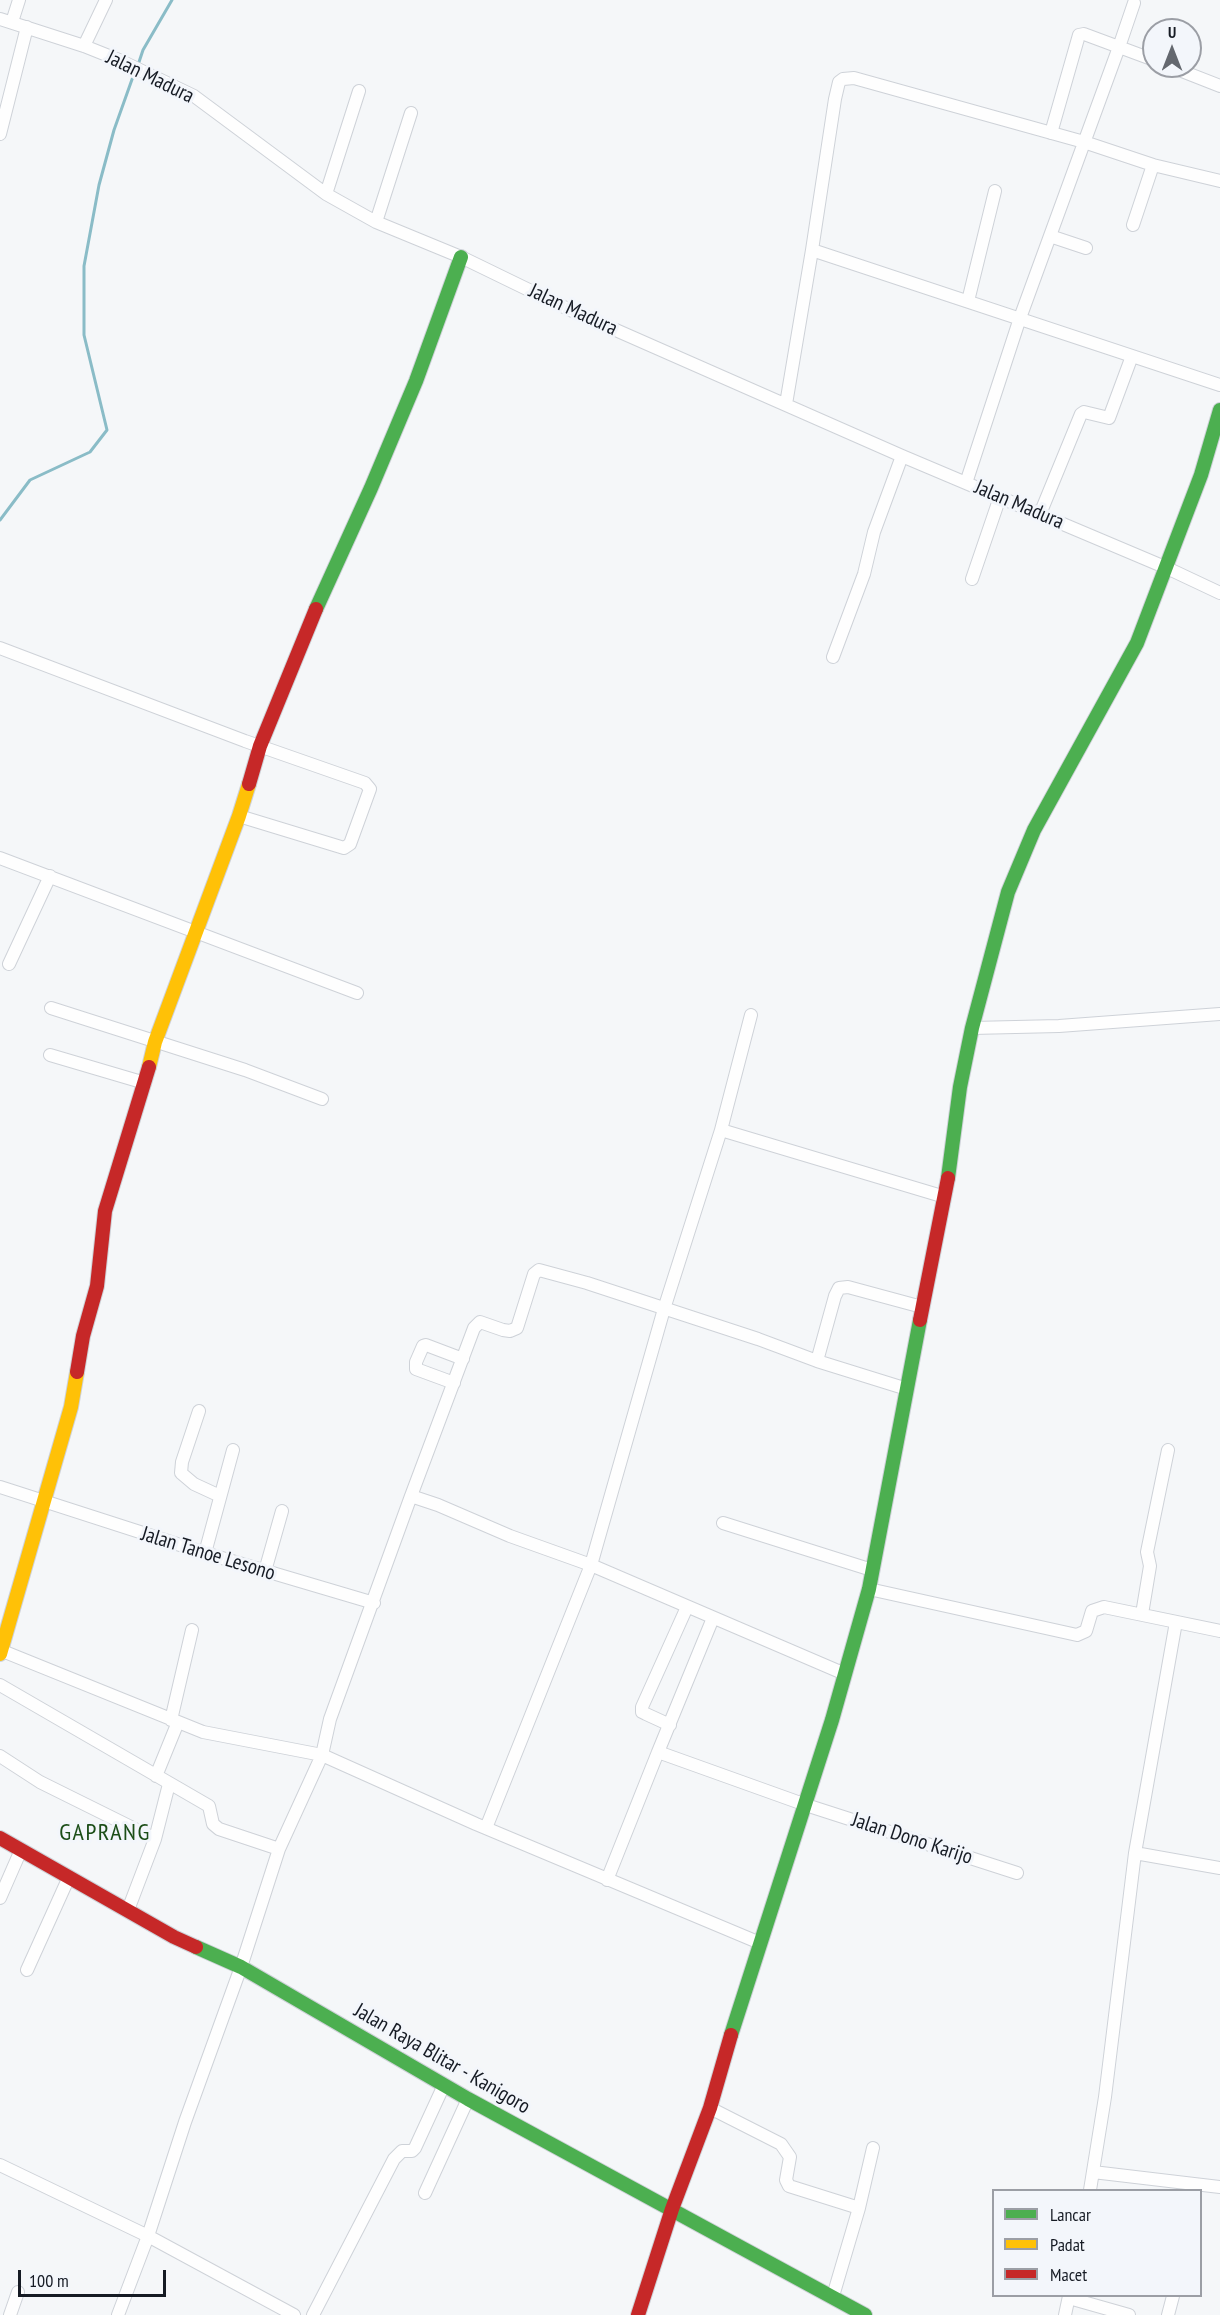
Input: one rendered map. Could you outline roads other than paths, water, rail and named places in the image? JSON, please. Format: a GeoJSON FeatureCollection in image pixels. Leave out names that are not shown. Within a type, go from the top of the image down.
{"type":"FeatureCollection","features":[{"type":"Feature","properties":{"kind":"street"},"geometry":{"type":"LineString","coordinates":[[6,21],[19,0]]}},
{"type":"Feature","properties":{"kind":"street"},"geometry":{"type":"LineString","coordinates":[[84,46],[106,0]]}},
{"type":"Feature","properties":{"kind":"street"},"geometry":{"type":"LineString","coordinates":[[966,483],[1020,318],[1134,3]]}},
{"type":"Feature","properties":{"kind":"street","name":"Jalan Madura"},"geometry":{"type":"LineString","coordinates":[[6,21],[84,46],[194,96],[326,194],[376,222],[461,257],[568,309],[902,456],[1167,568],[1220,593]]}},
{"type":"Feature","properties":{"kind":"street"},"geometry":{"type":"LineString","coordinates":[[0,134],[27,27]]}},
{"type":"Feature","properties":{"kind":"street"},"geometry":{"type":"LineString","coordinates":[[1051,133],[1079,35],[1084,34],[1142,56]]}},
{"type":"Feature","properties":{"kind":"street"},"geometry":{"type":"LineString","coordinates":[[786,404],[835,99],[843,79],[854,78],[1084,142],[1153,165],[1220,181]]}},
{"type":"Feature","properties":{"kind":"street"},"geometry":{"type":"LineString","coordinates":[[1200,78],[1220,86]]}},
{"type":"Feature","properties":{"kind":"street"},"geometry":{"type":"LineString","coordinates":[[326,194],[359,91]]}},
{"type":"Feature","properties":{"kind":"street"},"geometry":{"type":"LineString","coordinates":[[376,222],[411,113]]}},
{"type":"Feature","properties":{"kind":"street"},"geometry":{"type":"LineString","coordinates":[[1133,225],[1153,165]]}},
{"type":"Feature","properties":{"kind":"street"},"geometry":{"type":"LineString","coordinates":[[968,301],[995,191]]}},
{"type":"Feature","properties":{"kind":"street"},"geometry":{"type":"LineString","coordinates":[[1050,236],[1086,248]]}},
{"type":"Feature","properties":{"kind":"street"},"geometry":{"type":"LineString","coordinates":[[812,250],[1220,385]]}},
{"type":"Feature","properties":{"kind":"street"},"geometry":{"type":"LineString","coordinates":[[461,257],[416,381],[371,488],[311,620],[260,746],[238,816],[155,1042],[145,1083],[105,1211],[97,1286],[83,1336],[71,1407],[0,1651],[203,1732],[322,1755],[607,1880],[760,1943]]}},
{"type":"Feature","properties":{"kind":"street"},"geometry":{"type":"LineString","coordinates":[[1040,514],[1081,414],[1084,412],[1109,418],[1132,356]]}},
{"type":"Feature","properties":{"kind":"street"},"geometry":{"type":"LineString","coordinates":[[638,2315],[672,2209],[710,2108],[760,1943],[806,1805],[869,1589],[945,1197],[960,1087],[972,1028],[1008,892],[1034,830],[1137,643],[1201,475],[1220,410]]}},
{"type":"Feature","properties":{"kind":"street"},"geometry":{"type":"LineString","coordinates":[[833,657],[864,574],[874,532],[902,456]]}},
{"type":"Feature","properties":{"kind":"street"},"geometry":{"type":"LineString","coordinates":[[972,579],[1000,497]]}},
{"type":"Feature","properties":{"kind":"street"},"geometry":{"type":"LineString","coordinates":[[0,648],[365,783],[370,791],[350,844],[344,848],[238,816]]}},
{"type":"Feature","properties":{"kind":"street"},"geometry":{"type":"LineString","coordinates":[[0,858],[357,993]]}},
{"type":"Feature","properties":{"kind":"street"},"geometry":{"type":"LineString","coordinates":[[9,964],[50,876]]}},
{"type":"Feature","properties":{"kind":"street"},"geometry":{"type":"LineString","coordinates":[[51,1008],[245,1070],[322,1099]]}},
{"type":"Feature","properties":{"kind":"street"},"geometry":{"type":"LineString","coordinates":[[972,1028],[1059,1026],[1220,1014]]}},
{"type":"Feature","properties":{"kind":"street"},"geometry":{"type":"LineString","coordinates":[[486,1828],[591,1565],[664,1309],[721,1130],[752,1015]]}},
{"type":"Feature","properties":{"kind":"street"},"geometry":{"type":"LineString","coordinates":[[50,1055],[145,1083]]}},
{"type":"Feature","properties":{"kind":"street"},"geometry":{"type":"LineString","coordinates":[[721,1130],[945,1197]]}},
{"type":"Feature","properties":{"kind":"street"},"geometry":{"type":"LineString","coordinates":[[118,2315],[148,2236],[185,2122],[241,1967],[279,1849],[322,1755],[330,1719],[477,1323],[510,1331],[517,1328],[534,1274],[539,1270],[587,1283],[907,1389]]}},
{"type":"Feature","properties":{"kind":"street"},"geometry":{"type":"LineString","coordinates":[[817,1361],[835,1296],[842,1287],[922,1307]]}},
{"type":"Feature","properties":{"kind":"street"},"geometry":{"type":"LineString","coordinates":[[454,1383],[416,1369],[416,1362],[426,1345],[463,1359]]}},
{"type":"Feature","properties":{"kind":"street"},"geometry":{"type":"LineString","coordinates":[[199,1411],[182,1462],[181,1473],[194,1484],[220,1496]]}},
{"type":"Feature","properties":{"kind":"street"},"geometry":{"type":"LineString","coordinates":[[205,1553],[233,1450]]}},
{"type":"Feature","properties":{"kind":"street"},"geometry":{"type":"LineString","coordinates":[[1142,1614],[1150,1566],[1147,1554],[1168,1450]]}},
{"type":"Feature","properties":{"kind":"street","name":"Jalan Tanoe Lesono"},"geometry":{"type":"LineString","coordinates":[[0,1487],[205,1553],[374,1603]]}},
{"type":"Feature","properties":{"kind":"street"},"geometry":{"type":"LineString","coordinates":[[411,1496],[510,1536],[591,1565],[845,1674]]}},
{"type":"Feature","properties":{"kind":"street"},"geometry":{"type":"LineString","coordinates":[[265,1571],[282,1511]]}},
{"type":"Feature","properties":{"kind":"street"},"geometry":{"type":"LineString","coordinates":[[723,1523],[872,1570]]}},
{"type":"Feature","properties":{"kind":"street"},"geometry":{"type":"LineString","coordinates":[[869,1589],[1077,1635],[1086,1631],[1091,1612],[1096,1608],[1104,1607],[1220,1631]]}},
{"type":"Feature","properties":{"kind":"street"},"geometry":{"type":"LineString","coordinates":[[670,1725],[642,1712],[642,1707],[687,1607]]}},
{"type":"Feature","properties":{"kind":"street"},"geometry":{"type":"LineString","coordinates":[[607,1880],[713,1618]]}},
{"type":"Feature","properties":{"kind":"street"},"geometry":{"type":"LineString","coordinates":[[1090,2189],[1105,2097],[1135,1853],[1176,1622]]}},
{"type":"Feature","properties":{"kind":"street"},"geometry":{"type":"LineString","coordinates":[[156,1776],[175,1721],[192,1630]]}},
{"type":"Feature","properties":{"kind":"street"},"geometry":{"type":"LineString","coordinates":[[0,1685],[211,1807],[213,1824],[219,1829],[279,1849]]}},
{"type":"Feature","properties":{"kind":"street","name":"Jalan Dono Karijo"},"geometry":{"type":"LineString","coordinates":[[658,1752],[806,1805],[1017,1873]]}},
{"type":"Feature","properties":{"kind":"street"},"geometry":{"type":"LineString","coordinates":[[0,1756],[40,1782],[155,1839]]}},
{"type":"Feature","properties":{"kind":"street"},"geometry":{"type":"LineString","coordinates":[[128,1910],[155,1839],[169,1784]]}},
{"type":"Feature","properties":{"kind":"street","name":"Jalan Raya Blitar - Kanigoro"},"geometry":{"type":"LineString","coordinates":[[0,1838],[174,1937],[241,1967],[468,2099],[865,2315]]}},
{"type":"Feature","properties":{"kind":"street"},"geometry":{"type":"LineString","coordinates":[[0,1898],[21,1850]]}},
{"type":"Feature","properties":{"kind":"street"},"geometry":{"type":"LineString","coordinates":[[1135,1853],[1220,1868]]}},
{"type":"Feature","properties":{"kind":"street"},"geometry":{"type":"LineString","coordinates":[[27,1970],[69,1877]]}},
{"type":"Feature","properties":{"kind":"street"},"geometry":{"type":"LineString","coordinates":[[313,2315],[394,2159],[402,2151],[412,2151],[415,2148],[444,2085]]}},
{"type":"Feature","properties":{"kind":"street"},"geometry":{"type":"LineString","coordinates":[[425,2193],[468,2099]]}},
{"type":"Feature","properties":{"kind":"street"},"geometry":{"type":"LineString","coordinates":[[710,2108],[781,2144],[790,2157],[786,2180],[788,2186],[859,2208]]}},
{"type":"Feature","properties":{"kind":"street"},"geometry":{"type":"LineString","coordinates":[[833,2296],[859,2208],[873,2148]]}},
{"type":"Feature","properties":{"kind":"street"},"geometry":{"type":"LineString","coordinates":[[0,2165],[148,2236],[294,2315]]}},
{"type":"Feature","properties":{"kind":"street"},"geometry":{"type":"LineString","coordinates":[[1094,2172],[1193,2188],[1220,2187]]}},
{"type":"Feature","properties":{"kind":"street"},"geometry":{"type":"LineString","coordinates":[[10,2315],[18,2292]]}},
{"type":"Feature","properties":{"kind":"street"},"geometry":{"type":"LineString","coordinates":[[1065,2315],[1069,2297],[1129,2315]]}},
{"type":"Feature","properties":{"kind":"street"},"geometry":{"type":"LineString","coordinates":[[1168,2315],[1172,2297]]}},
{"type":"Feature","properties":{"kind":"waterway"},"geometry":{"type":"LineString","coordinates":[[138,65],[143,50],[172,0]]}},
{"type":"Feature","properties":{"kind":"waterway"},"geometry":{"type":"LineString","coordinates":[[0,520],[30,480],[90,452],[107,430],[84,335],[84,266],[99,185],[114,130],[135,71]]}},
{"type":"Feature","properties":{"kind":"district","name":"GAPRANG"},"geometry":{"type":"Point","coordinates":[105,1833]}}]}
